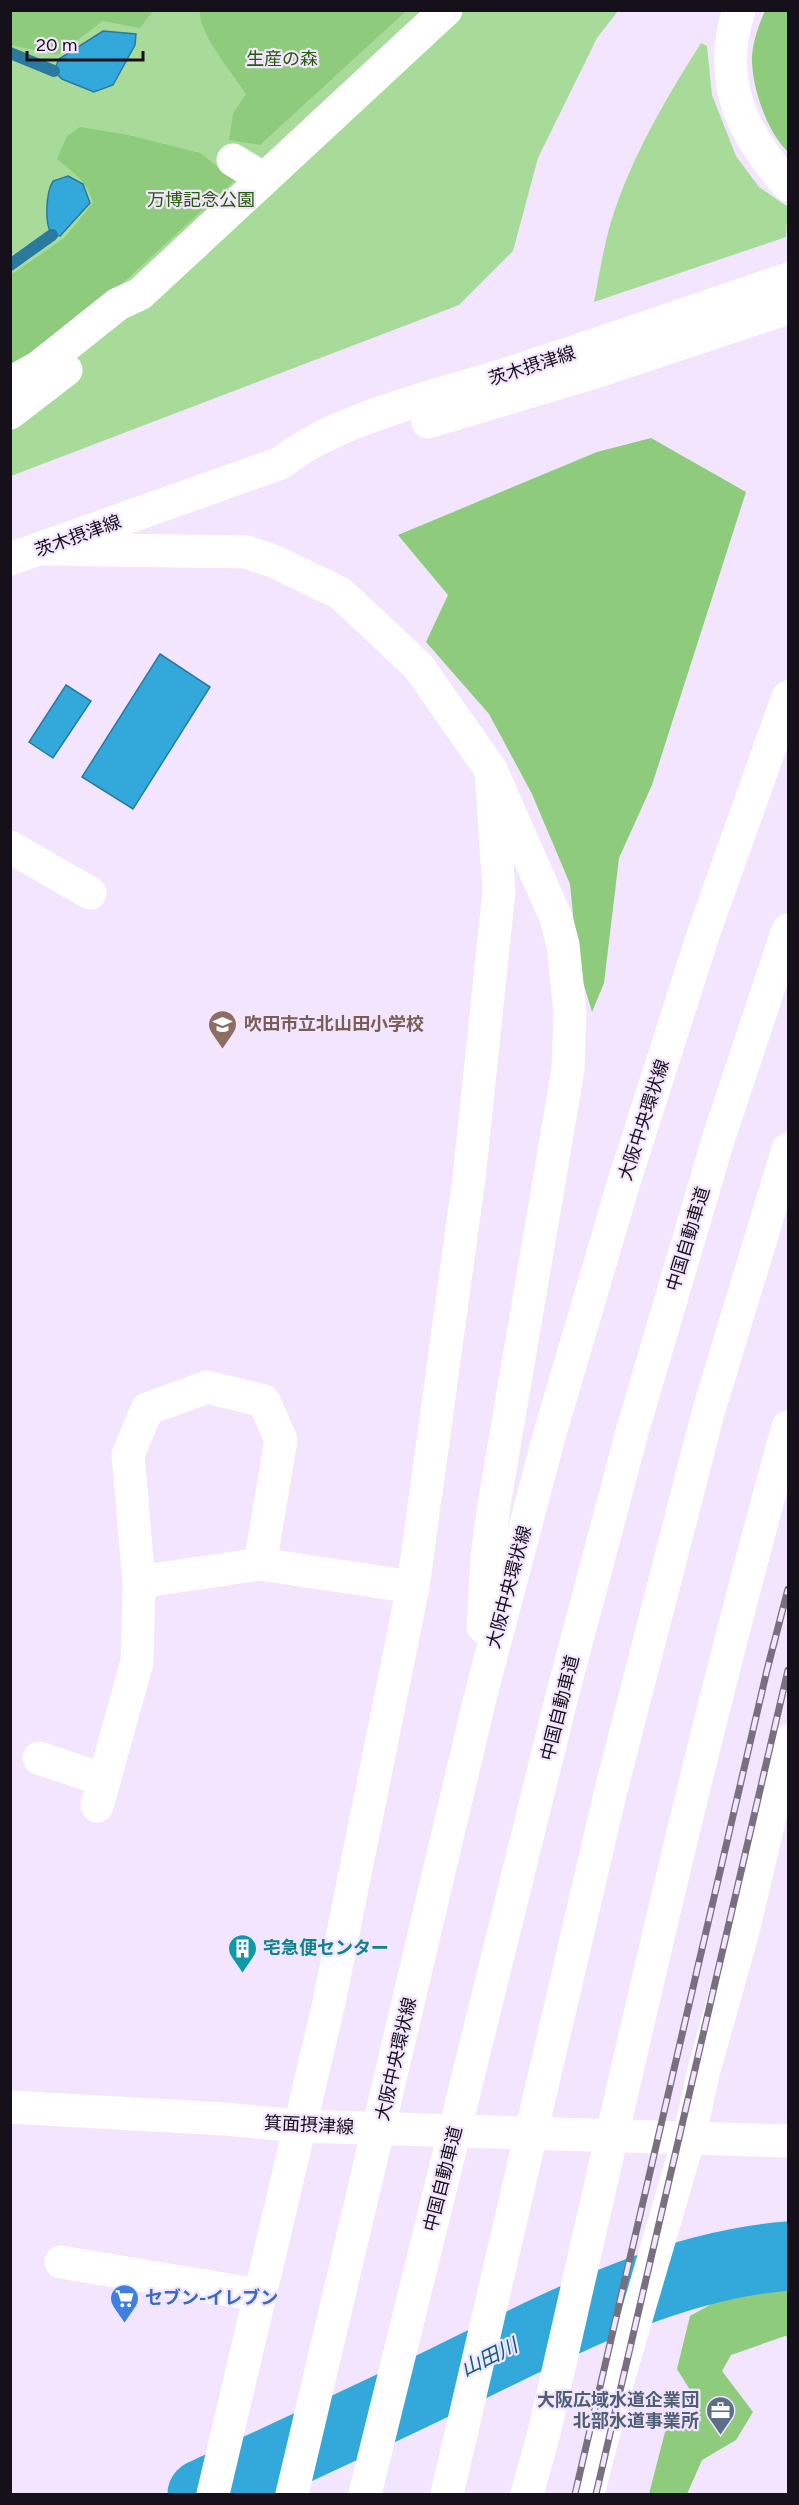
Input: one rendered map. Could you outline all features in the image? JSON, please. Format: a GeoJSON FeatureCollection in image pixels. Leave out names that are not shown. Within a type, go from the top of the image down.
{"type":"FeatureCollection","features":[{"type":"Feature","properties":{"kind":"main road"},"geometry":{"type":"LineString","coordinates":[[10,413],[111,334],[127,315],[140,294],[446,10]]}},
{"type":"Feature","properties":{"kind":"main road"},"geometry":{"type":"LineString","coordinates":[[739,10],[733,29],[730,67],[735,94],[749,135],[789,185]]}},
{"type":"Feature","properties":{"kind":"main road"},"geometry":{"type":"LineString","coordinates":[[232,160],[264,179]]}},
{"type":"Feature","properties":{"kind":"main road","name":"茨木摂津線"},"geometry":{"type":"LineString","coordinates":[[10,559],[281,463],[300,448],[369,418],[789,279]]}},
{"type":"Feature","properties":{"kind":"main road"},"geometry":{"type":"LineString","coordinates":[[10,383],[39,367],[118,304],[140,294]]}},
{"type":"Feature","properties":{"kind":"main road","name":"茨木摂津線"},"geometry":{"type":"LineString","coordinates":[[281,463],[310,463],[379,437],[589,374],[789,308]]}},
{"type":"Feature","properties":{"kind":"main road"},"geometry":{"type":"LineString","coordinates":[[42,549],[246,552],[273,561],[340,593],[418,666],[491,770],[556,918],[563,945],[570,1025],[568,1070],[489,1546],[480,1698]]}},
{"type":"Feature","properties":{"kind":"main road","name":"大阪中央環状線"},"geometry":{"type":"LineString","coordinates":[[292,2494],[480,1698],[550,1433],[624,1182],[704,932],[789,697]]}},
{"type":"Feature","properties":{"kind":"main road"},"geometry":{"type":"LineString","coordinates":[[213,2494],[328,2007],[413,1587],[469,1178],[499,891],[491,770]]}},
{"type":"Feature","properties":{"kind":"main road"},"geometry":{"type":"LineString","coordinates":[[10,847],[90,893]]}},
{"type":"Feature","properties":{"kind":"main road","name":"中国自動車道"},"geometry":{"type":"LineString","coordinates":[[365,2494],[591,1584],[637,1412],[718,1140],[789,930]]}},
{"type":"Feature","properties":{"kind":"main road"},"geometry":{"type":"LineString","coordinates":[[448,2490],[610,1794],[708,1413],[789,1149]]}},
{"type":"Feature","properties":{"kind":"main road"},"geometry":{"type":"LineString","coordinates":[[39,1758],[101,1793],[137,1662],[139,1582],[128,1455],[147,1409],[207,1387],[264,1401],[281,1440],[260,1564]]}},
{"type":"Feature","properties":{"kind":"main road"},"geometry":{"type":"LineString","coordinates":[[527,2494],[544,2433],[692,1795],[728,1649],[789,1427]]}},
{"type":"Feature","properties":{"kind":"main road"},"geometry":{"type":"LineString","coordinates":[[728,1649],[789,1492]]}},
{"type":"Feature","properties":{"kind":"main road"},"geometry":{"type":"LineString","coordinates":[[139,1582],[260,1564],[413,1587]]}},
{"type":"Feature","properties":{"kind":"main road"},"geometry":{"type":"LineString","coordinates":[[588,2494],[611,2404],[689,2138],[705,2070],[784,1777],[789,1741]]}},
{"type":"Feature","properties":{"kind":"main road","name":"箕面摂津線"},"geometry":{"type":"LineString","coordinates":[[10,2107],[225,2119],[300,2126],[789,2141]]}},
{"type":"Feature","properties":{"kind":"main road"},"geometry":{"type":"LineString","coordinates":[[61,2262],[259,2295]]}},
{"type":"Feature","properties":{"kind":"green space"},"geometry":{"type":"Polygon","coordinates":[[[11,10],[153,11],[140,28],[103,21],[57,55],[11,45],[11,10]]]}},
{"type":"Feature","properties":{"kind":"green space","name":"生産の森"},"geometry":{"type":"Polygon","coordinates":[[[200,10],[406,11],[260,145],[229,140],[233,114],[246,94],[210,41],[204,30],[200,10]]]}},
{"type":"Feature","properties":{"kind":"green space","name":"万博記念公園"},"geometry":{"type":"Polygon","coordinates":[[[11,11],[618,11],[597,38],[538,158],[513,251],[459,305],[11,476],[11,11]]]}},
{"type":"Feature","properties":{"kind":"green space"},"geometry":{"type":"Polygon","coordinates":[[[765,11],[788,11],[788,152],[767,121],[754,81],[752,56],[765,11]]]}},
{"type":"Feature","properties":{"kind":"green space"},"geometry":{"type":"Polygon","coordinates":[[[701,43],[707,46],[712,95],[736,156],[759,187],[788,207],[786,237],[594,302],[603,253],[618,201],[638,153],[674,86],[701,43]]]}},
{"type":"Feature","properties":{"kind":"green space"},"geometry":{"type":"Polygon","coordinates":[[[80,127],[128,135],[200,153],[235,180],[102,302],[11,370],[11,275],[64,238],[93,203],[84,183],[57,159],[67,136],[80,127]]]}},
{"type":"Feature","properties":{"kind":"green space"},"geometry":{"type":"Polygon","coordinates":[[[651,438],[746,492],[652,785],[619,858],[604,983],[592,1012],[578,965],[570,884],[532,794],[489,714],[426,642],[448,595],[398,535],[597,452],[651,438]]]}},
{"type":"Feature","properties":{"kind":"green space"},"geometry":{"type":"Polygon","coordinates":[[[788,2281],[788,2337],[785,2336],[731,2355],[722,2371],[753,2412],[736,2440],[702,2460],[687,2494],[649,2494],[665,2432],[700,2406],[677,2369],[690,2316],[729,2294],[788,2281]]]}},
{"type":"Feature","properties":{"kind":"water"},"geometry":{"type":"Polygon","coordinates":[[[103,31],[136,34],[135,45],[113,85],[94,92],[62,79],[54,71],[59,59],[103,31]]]}},
{"type":"Feature","properties":{"kind":"water"},"geometry":{"type":"Polygon","coordinates":[[[68,176],[83,184],[90,203],[60,236],[52,235],[47,216],[49,193],[53,181],[68,176]]]}},
{"type":"Feature","properties":{"kind":"water"},"geometry":{"type":"Polygon","coordinates":[[[160,654],[210,687],[133,809],[82,777],[160,654]]]}},
{"type":"Feature","properties":{"kind":"water"},"geometry":{"type":"Polygon","coordinates":[[[66,685],[91,701],[53,758],[29,742],[66,685]]]}},
{"type":"Feature","properties":{"kind":"waterway"},"geometry":{"type":"LineString","coordinates":[[10,53],[54,71]]}},
{"type":"Feature","properties":{"kind":"waterway"},"geometry":{"type":"LineString","coordinates":[[10,265],[52,235]]}},
{"type":"Feature","properties":{"kind":"waterway","name":"山田川"},"geometry":{"type":"LineString","coordinates":[[202,2494],[614,2301],[699,2272],[743,2262],[788,2256]]}},
{"type":"Feature","properties":{"kind":"railway"},"geometry":{"type":"LineString","coordinates":[[575,2494],[767,1670],[788,1589]]}},
{"type":"Feature","properties":{"kind":"railway"},"geometry":{"type":"LineString","coordinates":[[596,2494],[788,1670]]}},
{"type":"Feature","properties":{"kind":"place","name":"吹田市立北山田小学校"},"geometry":{"type":"Point","coordinates":[223,1050]}},
{"type":"Feature","properties":{"kind":"place","name":"宅急便センター"},"geometry":{"type":"Point","coordinates":[242,1974]}},
{"type":"Feature","properties":{"kind":"place","name":"セブン-イレブン"},"geometry":{"type":"Point","coordinates":[124,2324]}},
{"type":"Feature","properties":{"kind":"place","name":"大阪広域水道企業団 北部水道事業所"},"geometry":{"type":"Point","coordinates":[720,2436]}}]}
